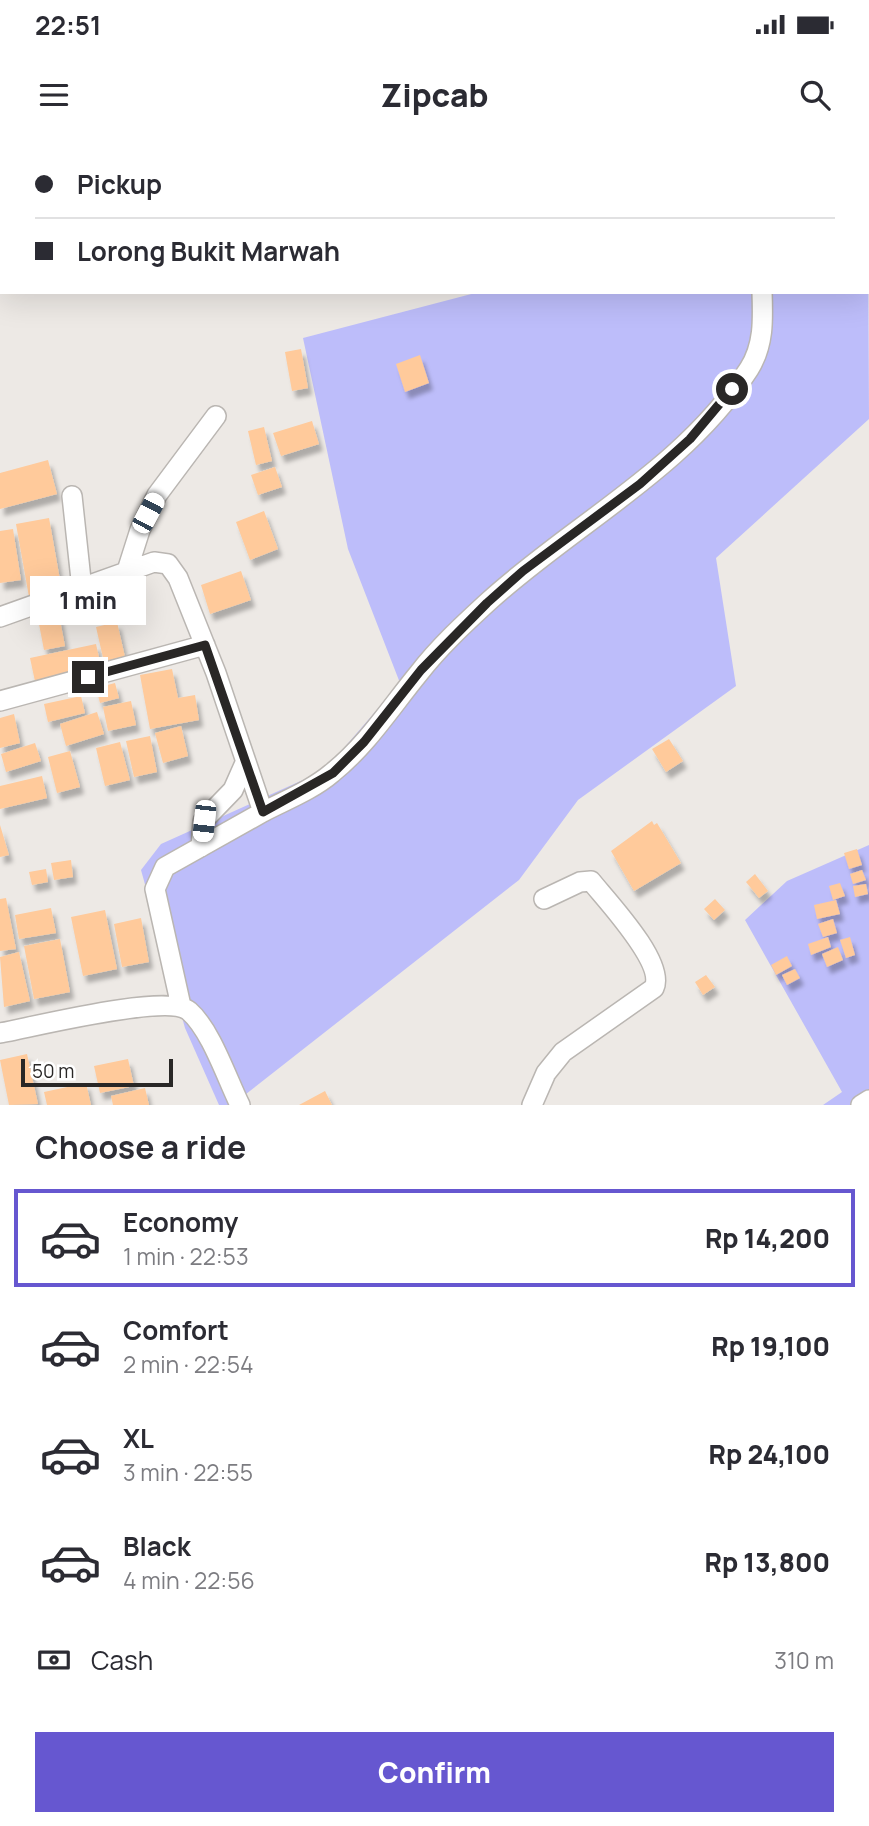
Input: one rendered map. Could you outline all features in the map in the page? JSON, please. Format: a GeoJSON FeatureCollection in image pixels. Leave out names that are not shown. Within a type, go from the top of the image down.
{"type":"FeatureCollection","features":[{"type":"Feature","properties":{"kind":"street"},"geometry":{"type":"LineString","coordinates":[[240,1105],[199,1023],[181,1006],[155,883],[164,867],[333,773],[364,742],[421,670],[487,603],[523,571],[640,484],[690,439],[756,357],[764,330],[762,294]]}},
{"type":"Feature","properties":{"kind":"street"},"geometry":{"type":"LineString","coordinates":[[126,573],[140,530],[158,495],[216,416]]}},
{"type":"Feature","properties":{"kind":"street"},"geometry":{"type":"LineString","coordinates":[[72,496],[82,589]]}},
{"type":"Feature","properties":{"kind":"street"},"geometry":{"type":"LineString","coordinates":[[0,617],[154,562],[164,562],[171,567],[205,645],[263,812]]}},
{"type":"Feature","properties":{"kind":"street"},"geometry":{"type":"LineString","coordinates":[[0,701],[205,645]]}},
{"type":"Feature","properties":{"kind":"street"},"geometry":{"type":"LineString","coordinates":[[201,847],[204,821],[233,790],[244,763]]}},
{"type":"Feature","properties":{"kind":"street"},"geometry":{"type":"LineString","coordinates":[[532,1105],[546,1073],[563,1052],[654,988],[657,980],[653,963],[643,947],[591,881],[580,882],[544,899]]}},
{"type":"Feature","properties":{"kind":"street"},"geometry":{"type":"LineString","coordinates":[[0,1033],[132,1008],[162,1004],[181,1006]]}},
{"type":"Feature","properties":{"kind":"street"},"geometry":{"type":"LineString","coordinates":[[860,1105],[869,1100]]}},
{"type":"Feature","properties":{"kind":"shaded area"},"geometry":{"type":"Polygon","coordinates":[[[471,294],[868,294],[869,419],[716,558],[736,686],[578,800],[519,880],[232,1105],[219,1105],[185,1028],[141,870],[161,844],[325,770],[400,683],[348,549],[303,338],[471,294]]]}},
{"type":"Feature","properties":{"kind":"shaded area"},"geometry":{"type":"Polygon","coordinates":[[[869,845],[869,1105],[823,1105],[842,1092],[745,920],[787,881],[869,845]]]}},
{"type":"Feature","properties":{"kind":"building"},"geometry":{"type":"Polygon","coordinates":[[[301,349],[308,388],[292,391],[285,352],[301,349]]]}},
{"type":"Feature","properties":{"kind":"building"},"geometry":{"type":"Polygon","coordinates":[[[420,355],[429,383],[405,392],[396,364],[420,355]]]}},
{"type":"Feature","properties":{"kind":"building"},"geometry":{"type":"Polygon","coordinates":[[[312,421],[319,444],[281,456],[273,433],[312,421]]]}},
{"type":"Feature","properties":{"kind":"building"},"geometry":{"type":"Polygon","coordinates":[[[264,427],[272,461],[256,465],[248,431],[264,427]]]}},
{"type":"Feature","properties":{"kind":"building"},"geometry":{"type":"Polygon","coordinates":[[[48,460],[57,494],[0,509],[0,473],[48,460]]]}},
{"type":"Feature","properties":{"kind":"building"},"geometry":{"type":"Polygon","coordinates":[[[275,467],[282,487],[258,495],[251,475],[275,467]]]}},
{"type":"Feature","properties":{"kind":"building"},"geometry":{"type":"Polygon","coordinates":[[[264,511],[278,549],[250,560],[236,522],[264,511]]]}},
{"type":"Feature","properties":{"kind":"building"},"geometry":{"type":"Polygon","coordinates":[[[49,518],[62,591],[29,597],[16,524],[49,518]]]}},
{"type":"Feature","properties":{"kind":"building"},"geometry":{"type":"Polygon","coordinates":[[[13,529],[21,580],[0,583],[0,531],[13,529]]]}},
{"type":"Feature","properties":{"kind":"building"},"geometry":{"type":"Polygon","coordinates":[[[241,571],[251,600],[210,614],[201,585],[241,571]]]}},
{"type":"Feature","properties":{"kind":"building"},"geometry":{"type":"Polygon","coordinates":[[[59,615],[65,646],[44,650],[38,619],[59,615]]]}},
{"type":"Feature","properties":{"kind":"building"},"geometry":{"type":"Polygon","coordinates":[[[117,622],[125,657],[104,662],[96,627],[117,622]]]}},
{"type":"Feature","properties":{"kind":"building"},"geometry":{"type":"Polygon","coordinates":[[[96,644],[102,671],[36,686],[30,658],[96,644]]]}},
{"type":"Feature","properties":{"kind":"building"},"geometry":{"type":"Polygon","coordinates":[[[172,669],[178,698],[195,695],[199,720],[150,729],[140,675],[172,669]]]}},
{"type":"Feature","properties":{"kind":"building"},"geometry":{"type":"Polygon","coordinates":[[[115,683],[119,698],[100,703],[96,688],[115,683]]]}},
{"type":"Feature","properties":{"kind":"building"},"geometry":{"type":"Polygon","coordinates":[[[81,696],[85,713],[48,722],[44,704],[81,696]]]}},
{"type":"Feature","properties":{"kind":"building"},"geometry":{"type":"Polygon","coordinates":[[[131,701],[136,725],[108,731],[103,707],[131,701]]]}},
{"type":"Feature","properties":{"kind":"building"},"geometry":{"type":"Polygon","coordinates":[[[97,712],[104,734],[66,746],[60,724],[97,712]]]}},
{"type":"Feature","properties":{"kind":"building"},"geometry":{"type":"Polygon","coordinates":[[[14,714],[20,743],[0,748],[0,718],[14,714]]]}},
{"type":"Feature","properties":{"kind":"building"},"geometry":{"type":"Polygon","coordinates":[[[181,726],[188,756],[163,763],[155,733],[181,726]]]}},
{"type":"Feature","properties":{"kind":"building"},"geometry":{"type":"Polygon","coordinates":[[[150,736],[157,772],[134,777],[126,741],[150,736]]]}},
{"type":"Feature","properties":{"kind":"building"},"geometry":{"type":"Polygon","coordinates":[[[669,739],[683,761],[666,772],[652,749],[669,739]]]}},
{"type":"Feature","properties":{"kind":"building"},"geometry":{"type":"Polygon","coordinates":[[[120,742],[130,780],[105,786],[96,748],[120,742]]]}},
{"type":"Feature","properties":{"kind":"building"},"geometry":{"type":"Polygon","coordinates":[[[35,743],[41,761],[6,772],[1,754],[35,743]]]}},
{"type":"Feature","properties":{"kind":"building"},"geometry":{"type":"Polygon","coordinates":[[[70,751],[80,787],[57,793],[48,757],[70,751]]]}},
{"type":"Feature","properties":{"kind":"building"},"geometry":{"type":"Polygon","coordinates":[[[42,776],[47,798],[0,809],[0,786],[42,776]]]}},
{"type":"Feature","properties":{"kind":"building"},"geometry":{"type":"Polygon","coordinates":[[[652,821],[654,825],[657,823],[681,863],[634,891],[611,851],[652,821]]]}},
{"type":"Feature","properties":{"kind":"building"},"geometry":{"type":"Polygon","coordinates":[[[0,825],[9,855],[0,857],[0,825]]]}},
{"type":"Feature","properties":{"kind":"building"},"geometry":{"type":"Polygon","coordinates":[[[857,849],[862,865],[849,869],[844,853],[857,849]]]}},
{"type":"Feature","properties":{"kind":"building"},"geometry":{"type":"Polygon","coordinates":[[[71,860],[73,877],[54,880],[51,863],[71,860]]]}},
{"type":"Feature","properties":{"kind":"building"},"geometry":{"type":"Polygon","coordinates":[[[46,869],[48,882],[32,885],[29,872],[46,869]]]}},
{"type":"Feature","properties":{"kind":"building"},"geometry":{"type":"Polygon","coordinates":[[[862,870],[866,880],[853,884],[850,874],[862,870]]]}},
{"type":"Feature","properties":{"kind":"building"},"geometry":{"type":"Polygon","coordinates":[[[755,874],[768,891],[759,898],[746,882],[755,874]]]}},
{"type":"Feature","properties":{"kind":"building"},"geometry":{"type":"Polygon","coordinates":[[[840,883],[845,896],[833,900],[829,886],[840,883]]]}},
{"type":"Feature","properties":{"kind":"building"},"geometry":{"type":"Polygon","coordinates":[[[866,884],[868,894],[855,897],[853,886],[866,884]]]}},
{"type":"Feature","properties":{"kind":"building"},"geometry":{"type":"Polygon","coordinates":[[[6,898],[16,949],[0,951],[0,899],[6,898]]]}},
{"type":"Feature","properties":{"kind":"building"},"geometry":{"type":"Polygon","coordinates":[[[715,899],[725,910],[714,920],[704,909],[715,899]]]}},
{"type":"Feature","properties":{"kind":"building"},"geometry":{"type":"Polygon","coordinates":[[[836,900],[840,914],[817,919],[814,905],[836,900]]]}},
{"type":"Feature","properties":{"kind":"building"},"geometry":{"type":"Polygon","coordinates":[[[51,908],[56,933],[19,939],[15,915],[51,908]]]}},
{"type":"Feature","properties":{"kind":"building"},"geometry":{"type":"Polygon","coordinates":[[[105,910],[117,969],[83,976],[71,917],[105,910]]]}},
{"type":"Feature","properties":{"kind":"building"},"geometry":{"type":"Polygon","coordinates":[[[141,918],[149,962],[122,967],[114,924],[141,918]]]}},
{"type":"Feature","properties":{"kind":"building"},"geometry":{"type":"Polygon","coordinates":[[[833,919],[837,933],[823,937],[818,924],[833,919]]]}},
{"type":"Feature","properties":{"kind":"building"},"geometry":{"type":"Polygon","coordinates":[[[828,937],[831,947],[811,955],[808,944],[828,937]]]}},
{"type":"Feature","properties":{"kind":"building"},"geometry":{"type":"Polygon","coordinates":[[[850,937],[855,955],[846,958],[840,940],[850,937]]]}},
{"type":"Feature","properties":{"kind":"building"},"geometry":{"type":"Polygon","coordinates":[[[60,939],[70,992],[34,999],[24,946],[60,939]]]}},
{"type":"Feature","properties":{"kind":"building"},"geometry":{"type":"Polygon","coordinates":[[[838,947],[843,960],[827,967],[822,954],[838,947]]]}},
{"type":"Feature","properties":{"kind":"building"},"geometry":{"type":"Polygon","coordinates":[[[19,952],[30,1001],[4,1007],[0,957],[19,952]]]}},
{"type":"Feature","properties":{"kind":"building"},"geometry":{"type":"Polygon","coordinates":[[[787,956],[792,966],[776,975],[771,965],[787,956]]]}},
{"type":"Feature","properties":{"kind":"building"},"geometry":{"type":"Polygon","coordinates":[[[795,969],[800,978],[787,985],[782,975],[795,969]]]}},
{"type":"Feature","properties":{"kind":"building"},"geometry":{"type":"Polygon","coordinates":[[[706,975],[715,987],[703,995],[695,982],[706,975]]]}},
{"type":"Feature","properties":{"kind":"building"},"geometry":{"type":"Polygon","coordinates":[[[27,1054],[38,1104],[9,1105],[0,1060],[27,1054]]]}},
{"type":"Feature","properties":{"kind":"building"},"geometry":{"type":"Polygon","coordinates":[[[128,1059],[134,1086],[100,1093],[94,1066],[128,1059]]]}},
{"type":"Feature","properties":{"kind":"building"},"geometry":{"type":"Polygon","coordinates":[[[86,1083],[91,1105],[47,1105],[44,1092],[86,1083]]]}},
{"type":"Feature","properties":{"kind":"building"},"geometry":{"type":"Polygon","coordinates":[[[145,1088],[149,1105],[113,1105],[111,1096],[145,1088]]]}},
{"type":"Feature","properties":{"kind":"building"},"geometry":{"type":"Polygon","coordinates":[[[325,1091],[332,1105],[299,1105],[325,1091]]]}},
{"type":"Feature","properties":{"kind":"route"},"geometry":{"type":"LineString","coordinates":[[88,677],[205,645],[263,812],[333,773],[364,742],[421,670],[487,603],[523,571],[640,484],[690,439],[732,389]]}}]}
